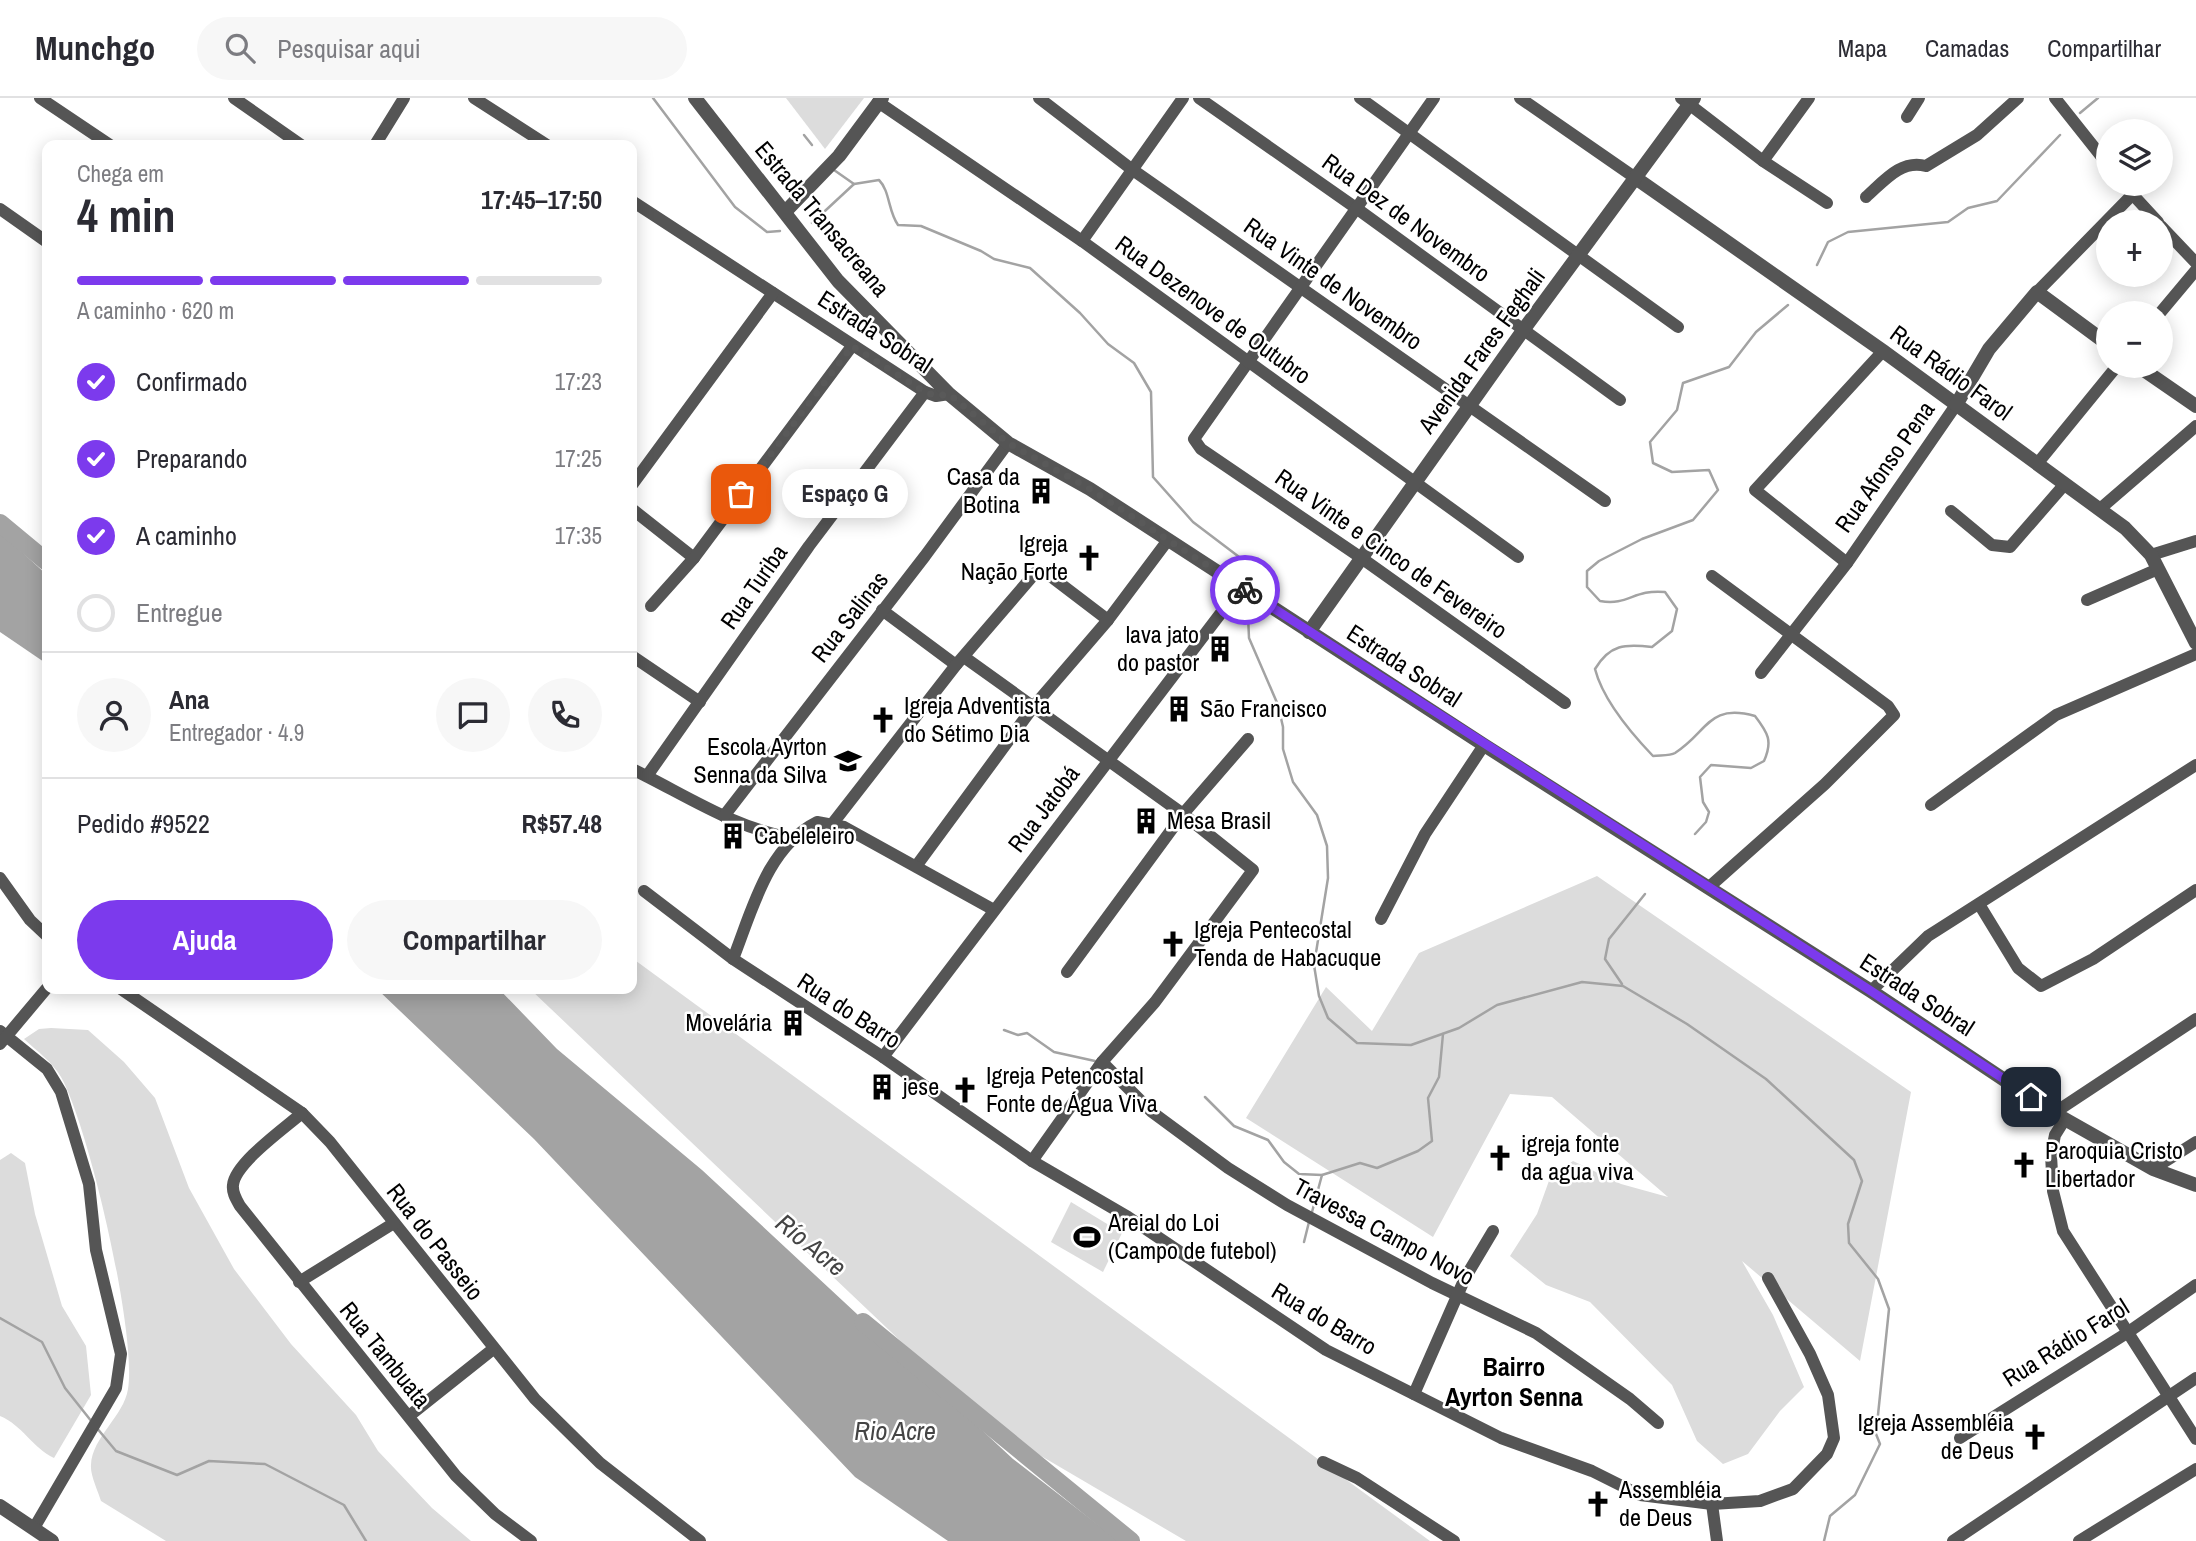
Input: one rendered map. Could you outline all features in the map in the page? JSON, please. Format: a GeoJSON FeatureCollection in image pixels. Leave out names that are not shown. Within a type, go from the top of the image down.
{"type":"FeatureCollection","features":[{"type":"Feature","properties":{"kind":"street"},"geometry":{"type":"LineString","coordinates":[[40,98],[103,140]]}},
{"type":"Feature","properties":{"kind":"street"},"geometry":{"type":"LineString","coordinates":[[234,98],[294,140]]}},
{"type":"Feature","properties":{"kind":"street"},"geometry":{"type":"LineString","coordinates":[[378,140],[404,98]]}},
{"type":"Feature","properties":{"kind":"street"},"geometry":{"type":"LineString","coordinates":[[474,98],[539,140]]}},
{"type":"Feature","properties":{"kind":"street","name":"Estrada Transacreana"},"geometry":{"type":"LineString","coordinates":[[695,98],[838,281],[949,394]]}},
{"type":"Feature","properties":{"kind":"street","name":"Rua Vinte de Novembro"},"geometry":{"type":"LineString","coordinates":[[1039,98],[1130,168],[1605,500]]}},
{"type":"Feature","properties":{"kind":"street"},"geometry":{"type":"LineString","coordinates":[[1082,240],[1130,168],[1183,98]]}},
{"type":"Feature","properties":{"kind":"street","name":"Rua Dez de Novembro"},"geometry":{"type":"LineString","coordinates":[[1199,98],[1356,208],[1620,400]]}},
{"type":"Feature","properties":{"kind":"street"},"geometry":{"type":"LineString","coordinates":[[1360,98],[1581,254],[1678,327]]}},
{"type":"Feature","properties":{"kind":"street"},"geometry":{"type":"LineString","coordinates":[[1249,364],[1434,98]]}},
{"type":"Feature","properties":{"kind":"street"},"geometry":{"type":"LineString","coordinates":[[1520,98],[1637,179]]}},
{"type":"Feature","properties":{"kind":"street"},"geometry":{"type":"LineString","coordinates":[[1763,161],[1809,98]]}},
{"type":"Feature","properties":{"kind":"street"},"geometry":{"type":"LineString","coordinates":[[1907,117],[1919,98]]}},
{"type":"Feature","properties":{"kind":"street"},"geometry":{"type":"LineString","coordinates":[[1866,197],[1897,170],[1914,162],[1927,166],[1978,135],[2018,98]]}},
{"type":"Feature","properties":{"kind":"street"},"geometry":{"type":"LineString","coordinates":[[2055,98],[2096,150]]}},
{"type":"Feature","properties":{"kind":"street"},"geometry":{"type":"LineString","coordinates":[[785,212],[839,156],[880,100]]}},
{"type":"Feature","properties":{"kind":"street","name":"Rua Dezenove de Outubro"},"geometry":{"type":"LineString","coordinates":[[880,100],[1082,240],[1518,557]]}},
{"type":"Feature","properties":{"kind":"street"},"geometry":{"type":"LineString","coordinates":[[1688,100],[1763,161],[1827,203]]}},
{"type":"Feature","properties":{"kind":"street","name":"Avenida Fares Feghali"},"geometry":{"type":"LineString","coordinates":[[1309,632],[1360,556],[1418,482],[1524,329],[1637,179],[1688,100]]}},
{"type":"Feature","properties":{"kind":"street","name":"Rua Rádio Farol"},"geometry":{"type":"LineString","coordinates":[[1637,179],[1883,351],[2064,485],[2101,508],[2151,555],[2196,643]]}},
{"type":"Feature","properties":{"kind":"street","name":"Rua Afonso Pena"},"geometry":{"type":"LineString","coordinates":[[1761,673],[1847,563],[1956,405],[1989,349],[2037,292],[2131,196]]}},
{"type":"Feature","properties":{"kind":"street"},"geometry":{"type":"LineString","coordinates":[[2133,196],[2146,210]]}},
{"type":"Feature","properties":{"kind":"street","name":"Estrada Sobral"},"geometry":{"type":"LineString","coordinates":[[637,204],[925,392],[936,396],[949,394],[1008,443],[1090,489],[1484,746],[1871,991],[2060,1116],[2153,1169],[2196,1185]]}},
{"type":"Feature","properties":{"kind":"street"},"geometry":{"type":"LineString","coordinates":[[0,209],[42,238]]}},
{"type":"Feature","properties":{"kind":"street"},"geometry":{"type":"LineString","coordinates":[[2173,238],[2196,263]]}},
{"type":"Feature","properties":{"kind":"street"},"geometry":{"type":"LineString","coordinates":[[2170,301],[2196,270]]}},
{"type":"Feature","properties":{"kind":"street"},"geometry":{"type":"LineString","coordinates":[[2037,292],[2096,335]]}},
{"type":"Feature","properties":{"kind":"street"},"geometry":{"type":"LineString","coordinates":[[637,478],[773,293]]}},
{"type":"Feature","properties":{"kind":"street"},"geometry":{"type":"LineString","coordinates":[[651,606],[694,558],[852,346]]}},
{"type":"Feature","properties":{"kind":"street"},"geometry":{"type":"LineString","coordinates":[[1847,563],[1755,490],[1883,351]]}},
{"type":"Feature","properties":{"kind":"street","name":"Rua Vinte e Cinco de Fevereiro"},"geometry":{"type":"LineString","coordinates":[[1249,364],[1197,431],[1194,439],[1201,449],[1360,556],[1566,703]]}},
{"type":"Feature","properties":{"kind":"street"},"geometry":{"type":"LineString","coordinates":[[2037,464],[2107,378]]}},
{"type":"Feature","properties":{"kind":"street"},"geometry":{"type":"LineString","coordinates":[[2155,378],[2196,406]]}},
{"type":"Feature","properties":{"kind":"street","name":"Rua Turiba"},"geometry":{"type":"LineString","coordinates":[[647,776],[809,546],[925,392]]}},
{"type":"Feature","properties":{"kind":"street"},"geometry":{"type":"LineString","coordinates":[[2101,508],[2196,426]]}},
{"type":"Feature","properties":{"kind":"street","name":"Rua Salinas"},"geometry":{"type":"LineString","coordinates":[[724,816],[1008,443]]}},
{"type":"Feature","properties":{"kind":"street"},"geometry":{"type":"LineString","coordinates":[[1951,511],[1996,547],[2010,547],[2064,485]]}},
{"type":"Feature","properties":{"kind":"street"},"geometry":{"type":"LineString","coordinates":[[637,513],[694,558]]}},
{"type":"Feature","properties":{"kind":"street"},"geometry":{"type":"LineString","coordinates":[[917,865],[1034,706],[1108,620],[1168,540]]}},
{"type":"Feature","properties":{"kind":"street"},"geometry":{"type":"LineString","coordinates":[[2151,555],[2196,541]]}},
{"type":"Feature","properties":{"kind":"street"},"geometry":{"type":"LineString","coordinates":[[2087,600],[2158,569]]}},
{"type":"Feature","properties":{"kind":"street"},"geometry":{"type":"LineString","coordinates":[[833,823],[960,661],[1040,570],[1108,620]]}},
{"type":"Feature","properties":{"kind":"street"},"geometry":{"type":"LineString","coordinates":[[1708,888],[1825,784],[1892,719],[1894,713],[1885,703],[1713,576]]}},
{"type":"Feature","properties":{"kind":"street","name":"Rua Jatobá"},"geometry":{"type":"LineString","coordinates":[[883,1057],[1240,587]]}},
{"type":"Feature","properties":{"kind":"street"},"geometry":{"type":"LineString","coordinates":[[882,610],[1034,706],[1183,814],[1253,870],[1154,1002],[1102,1062],[1032,1161]]}},
{"type":"Feature","properties":{"kind":"street"},"geometry":{"type":"LineString","coordinates":[[1931,805],[2056,715],[2196,653]]}},
{"type":"Feature","properties":{"kind":"street"},"geometry":{"type":"LineString","coordinates":[[637,659],[700,702]]}},
{"type":"Feature","properties":{"kind":"street"},"geometry":{"type":"LineString","coordinates":[[1067,972],[1183,814],[1248,739]]}},
{"type":"Feature","properties":{"kind":"street"},"geometry":{"type":"LineString","coordinates":[[1381,919],[1425,834],[1484,746]]}},
{"type":"Feature","properties":{"kind":"street"},"geometry":{"type":"LineString","coordinates":[[1871,991],[1928,936],[2196,765]]}},
{"type":"Feature","properties":{"kind":"street"},"geometry":{"type":"LineString","coordinates":[[637,771],[724,816],[769,835],[797,835]]}},
{"type":"Feature","properties":{"kind":"street"},"geometry":{"type":"LineString","coordinates":[[733,959],[767,873],[797,835],[817,822],[833,823],[917,865],[994,910]]}},
{"type":"Feature","properties":{"kind":"street"},"geometry":{"type":"LineString","coordinates":[[0,877],[30,920],[42,931]]}},
{"type":"Feature","properties":{"kind":"street"},"geometry":{"type":"LineString","coordinates":[[1979,904],[2018,968],[2041,986],[2093,959],[2196,890]]}},
{"type":"Feature","properties":{"kind":"street","name":"Rua do Barro"},"geometry":{"type":"LineString","coordinates":[[644,891],[733,959],[883,1057],[1032,1161],[1128,1217],[1326,1350],[1501,1438],[1592,1471],[1640,1495],[1712,1504],[1743,1504],[1786,1493],[1819,1465],[1834,1438],[1828,1395],[1810,1354],[1768,1278]]}},
{"type":"Feature","properties":{"kind":"street"},"geometry":{"type":"LineString","coordinates":[[34,1528],[111,1398],[119,1378],[121,1354],[96,1250],[89,1184],[61,1092],[47,1069],[2,1038],[42,994]]}},
{"type":"Feature","properties":{"kind":"street","name":"Rua do Passeio"},"geometry":{"type":"LineString","coordinates":[[128,994],[302,1114],[330,1142],[492,1350],[567,1433],[700,1541]]}},
{"type":"Feature","properties":{"kind":"street"},"geometry":{"type":"LineString","coordinates":[[2196,1019],[2060,1116],[2051,1155],[2056,1210],[2063,1231],[2196,1439]]}},
{"type":"Feature","properties":{"kind":"street","name":"Travessa Campo Novo"},"geometry":{"type":"LineString","coordinates":[[1102,1062],[1152,1112],[1228,1168],[1287,1205],[1457,1295],[1536,1333],[1630,1399],[1657,1423]]}},
{"type":"Feature","properties":{"kind":"street","name":"Rua Tambuata"},"geometry":{"type":"LineString","coordinates":[[302,1114],[251,1157],[235,1177],[233,1192],[240,1206],[299,1282],[474,1494],[531,1541]]}},
{"type":"Feature","properties":{"kind":"street"},"geometry":{"type":"LineString","coordinates":[[2153,1169],[2196,1142]]}},
{"type":"Feature","properties":{"kind":"street"},"geometry":{"type":"LineString","coordinates":[[299,1282],[394,1223]]}},
{"type":"Feature","properties":{"kind":"street"},"geometry":{"type":"LineString","coordinates":[[1414,1394],[1457,1295],[1493,1231]]}},
{"type":"Feature","properties":{"kind":"street","name":"Rua Rádio Farol"},"geometry":{"type":"LineString","coordinates":[[1960,1438],[2127,1333],[2196,1285]]}},
{"type":"Feature","properties":{"kind":"street"},"geometry":{"type":"LineString","coordinates":[[408,1416],[492,1350]]}},
{"type":"Feature","properties":{"kind":"street"},"geometry":{"type":"LineString","coordinates":[[1953,1541],[2196,1378]]}},
{"type":"Feature","properties":{"kind":"street"},"geometry":{"type":"LineString","coordinates":[[1323,1462],[1366,1483],[1454,1541]]}},
{"type":"Feature","properties":{"kind":"street"},"geometry":{"type":"LineString","coordinates":[[2079,1541],[2196,1469]]}},
{"type":"Feature","properties":{"kind":"street"},"geometry":{"type":"LineString","coordinates":[[1712,1504],[1717,1541]]}},
{"type":"Feature","properties":{"kind":"street"},"geometry":{"type":"LineString","coordinates":[[0,1506],[52,1541]]}},
{"type":"Feature","properties":{"kind":"shaded area"},"geometry":{"type":"Polygon","coordinates":[[[786,98],[864,98],[825,149],[786,98]]]}},
{"type":"Feature","properties":{"kind":"shaded area"},"geometry":{"type":"Polygon","coordinates":[[[1597,876],[1911,1092],[1860,1361],[1742,1261],[1773,1315],[1804,1387],[1780,1411],[1748,1454],[1723,1464],[1697,1441],[1672,1385],[1590,1302],[1546,1285],[1510,1256],[1537,1214],[1550,1178],[1573,1161],[1621,1184],[1668,1197],[1552,1097],[1510,1094],[1433,1237],[1246,1118],[1326,987],[1372,1031],[1419,953],[1597,876]]]}},
{"type":"Feature","properties":{"kind":"shaded area"},"geometry":{"type":"Polygon","coordinates":[[[637,962],[1430,1541],[1186,1541],[990,1426],[535,994],[637,994],[637,962]]]}},
{"type":"Feature","properties":{"kind":"shaded area"},"geometry":{"type":"Polygon","coordinates":[[[39,1029],[88,1030],[124,1062],[155,1098],[189,1188],[234,1269],[291,1344],[356,1415],[378,1451],[432,1508],[471,1541],[166,1541],[101,1501],[91,1465],[97,1445],[121,1408],[128,1389],[129,1362],[125,1324],[108,1231],[85,1139],[61,1077],[24,1039],[39,1029]]]}},
{"type":"Feature","properties":{"kind":"shaded area"},"geometry":{"type":"Polygon","coordinates":[[[11,1153],[25,1163],[35,1214],[62,1306],[86,1346],[91,1395],[54,1458],[15,1425],[0,1416],[0,1160],[11,1153]]]}},
{"type":"Feature","properties":{"kind":"shaded area","name":"Areial do Loi (Campo de futebol)"},"geometry":{"type":"Polygon","coordinates":[[[1071,1202],[1122,1233],[1103,1272],[1051,1242],[1071,1202]]]}},
{"type":"Feature","properties":{"kind":"water"},"geometry":{"type":"Polygon","coordinates":[[[0,532],[42,570],[42,661],[0,632],[0,532]]]}},
{"type":"Feature","properties":{"kind":"water","name":"Rio Acre"},"geometry":{"type":"Polygon","coordinates":[[[382,994],[504,994],[557,1049],[702,1170],[1013,1459],[1119,1541],[948,1541],[855,1477],[534,1139],[382,994]]]}},
{"type":"Feature","properties":{"kind":"waterway"},"geometry":{"type":"LineString","coordinates":[[653,98],[735,207],[767,232],[780,231]]}},
{"type":"Feature","properties":{"kind":"waterway"},"geometry":{"type":"LineString","coordinates":[[2080,113],[2098,98]]}},
{"type":"Feature","properties":{"kind":"waterway"},"geometry":{"type":"LineString","coordinates":[[804,135],[812,145]]}},
{"type":"Feature","properties":{"kind":"waterway"},"geometry":{"type":"LineString","coordinates":[[1817,265],[1828,242],[1848,232],[1948,222],[1968,208],[1997,201],[2060,135]]}},
{"type":"Feature","properties":{"kind":"waterway"},"geometry":{"type":"LineString","coordinates":[[834,170],[854,184]]}},
{"type":"Feature","properties":{"kind":"waterway"},"geometry":{"type":"LineString","coordinates":[[812,223],[854,184],[879,180],[898,225],[921,226],[994,259],[1030,268],[1080,313],[1108,344],[1134,363],[1151,392],[1153,477],[1193,522],[1255,569],[1263,585]]}},
{"type":"Feature","properties":{"kind":"waterway"},"geometry":{"type":"LineString","coordinates":[[1695,834],[1706,822],[1709,812],[1703,802],[1700,777],[1711,765],[1751,768],[1764,761],[1769,742],[1766,732],[1755,716],[1727,713],[1710,722],[1675,753],[1653,756],[1611,704],[1595,669],[1613,650],[1626,646],[1652,647],[1672,631],[1677,609],[1665,592],[1645,593],[1618,601],[1600,601],[1587,587],[1587,571],[1599,561],[1642,539],[1693,520],[1718,490],[1709,470],[1672,472],[1653,463],[1650,442],[1677,410],[1683,383],[1729,367],[1756,332],[1788,305]]}},
{"type":"Feature","properties":{"kind":"waterway","name":"Río Acre"},"geometry":{"type":"LineString","coordinates":[[0,523],[42,558]]}},
{"type":"Feature","properties":{"kind":"waterway"},"geometry":{"type":"LineString","coordinates":[[1248,615],[1249,638],[1278,705],[1283,727],[1283,749],[1293,782],[1317,815],[1327,846],[1328,878],[1314,965],[1319,996],[1328,1018],[1357,1043],[1411,1045],[1459,1028],[1497,1005],[1582,982],[1623,986],[1687,1024],[1766,1079],[1854,1160],[1862,1181],[1848,1224],[1849,1243],[1878,1279],[1889,1309],[1876,1434],[1880,1444],[1855,1495],[1830,1516],[1824,1541]]}},
{"type":"Feature","properties":{"kind":"waterway"},"geometry":{"type":"LineString","coordinates":[[1622,984],[1605,959],[1609,939],[1645,894]]}},
{"type":"Feature","properties":{"kind":"waterway"},"geometry":{"type":"LineString","coordinates":[[1004,1030],[1018,1035],[1027,1033],[1054,1052],[1095,1061]]}},
{"type":"Feature","properties":{"kind":"waterway"},"geometry":{"type":"LineString","coordinates":[[1205,1097],[1234,1126],[1268,1140],[1284,1162],[1299,1174],[1322,1175],[1360,1163],[1377,1168],[1418,1151],[1432,1141],[1428,1098],[1439,1077],[1443,1034]]}},
{"type":"Feature","properties":{"kind":"waterway"},"geometry":{"type":"LineString","coordinates":[[1312,1212],[1322,1175]]}},
{"type":"Feature","properties":{"kind":"waterway"},"geometry":{"type":"LineString","coordinates":[[1304,1242],[1309,1222]]}},
{"type":"Feature","properties":{"kind":"waterway"},"geometry":{"type":"LineString","coordinates":[[0,1318],[42,1342],[65,1388],[92,1422]]}},
{"type":"Feature","properties":{"kind":"waterway","name":"Río Acre"},"geometry":{"type":"LineString","coordinates":[[863,1322],[1131,1541]]}},
{"type":"Feature","properties":{"kind":"waterway"},"geometry":{"type":"LineString","coordinates":[[96,1427],[116,1451],[177,1475],[209,1461],[265,1464],[344,1505],[366,1541]]}},
{"type":"Feature","properties":{"kind":"way so far"},"geometry":{"type":"LineString","coordinates":[[741,494],[852,346],[925,392],[936,396],[949,394],[1008,443],[1090,489],[1245,590]]}},
{"type":"Feature","properties":{"kind":"place","name":"Casa da Botina"},"geometry":{"type":"Point","coordinates":[1041,491]}},
{"type":"Feature","properties":{"kind":"place","name":"Espaço G"},"geometry":{"type":"Point","coordinates":[741,494]}},
{"type":"Feature","properties":{"kind":"place","name":"Igreja Nação Forte"},"geometry":{"type":"Point","coordinates":[1089,558]}},
{"type":"Feature","properties":{"kind":"place","name":"lava jato do pastor"},"geometry":{"type":"Point","coordinates":[1220,649]}},
{"type":"Feature","properties":{"kind":"place","name":"São Francisco"},"geometry":{"type":"Point","coordinates":[1179,709]}},
{"type":"Feature","properties":{"kind":"place","name":"Igreja Adventista do Sétimo Dia"},"geometry":{"type":"Point","coordinates":[883,720]}},
{"type":"Feature","properties":{"kind":"place","name":"Escola Ayrton Senna da Silva"},"geometry":{"type":"Point","coordinates":[848,761]}},
{"type":"Feature","properties":{"kind":"place","name":"Mesa Brasil"},"geometry":{"type":"Point","coordinates":[1146,821]}},
{"type":"Feature","properties":{"kind":"place","name":"Cabeleleiro"},"geometry":{"type":"Point","coordinates":[733,836]}},
{"type":"Feature","properties":{"kind":"place","name":"Igreja Pentecostal Tenda de Habacuque"},"geometry":{"type":"Point","coordinates":[1173,944]}},
{"type":"Feature","properties":{"kind":"place","name":"Movelária"},"geometry":{"type":"Point","coordinates":[793,1023]}},
{"type":"Feature","properties":{"kind":"place","name":"jese"},"geometry":{"type":"Point","coordinates":[882,1087]}},
{"type":"Feature","properties":{"kind":"place","name":"Igreja Petencostal Fonte de Água Viva"},"geometry":{"type":"Point","coordinates":[965,1090]}},
{"type":"Feature","properties":{"kind":"place","name":"igreja fonte da agua viva"},"geometry":{"type":"Point","coordinates":[1500,1158]}},
{"type":"Feature","properties":{"kind":"place","name":"Paroquia Cristo Libertador"},"geometry":{"type":"Point","coordinates":[2024,1165]}},
{"type":"Feature","properties":{"kind":"place","name":"Areial do Loi (Campo de futebol)"},"geometry":{"type":"Point","coordinates":[1087,1237]}},
{"type":"Feature","properties":{"kind":"place","name":"Igreja Assembléia de Deus"},"geometry":{"type":"Point","coordinates":[2035,1437]}},
{"type":"Feature","properties":{"kind":"place","name":"Assembléia de Deus"},"geometry":{"type":"Point","coordinates":[1598,1504]}},
{"type":"Feature","properties":{"kind":"district","name":"Bairro Ayrton Senna"},"geometry":{"type":"Point","coordinates":[1514,1382]}},
{"type":"Feature","properties":{"kind":"route"},"geometry":{"type":"LineString","coordinates":[[1245,590],[1871,991],[2031,1097]]}}]}
